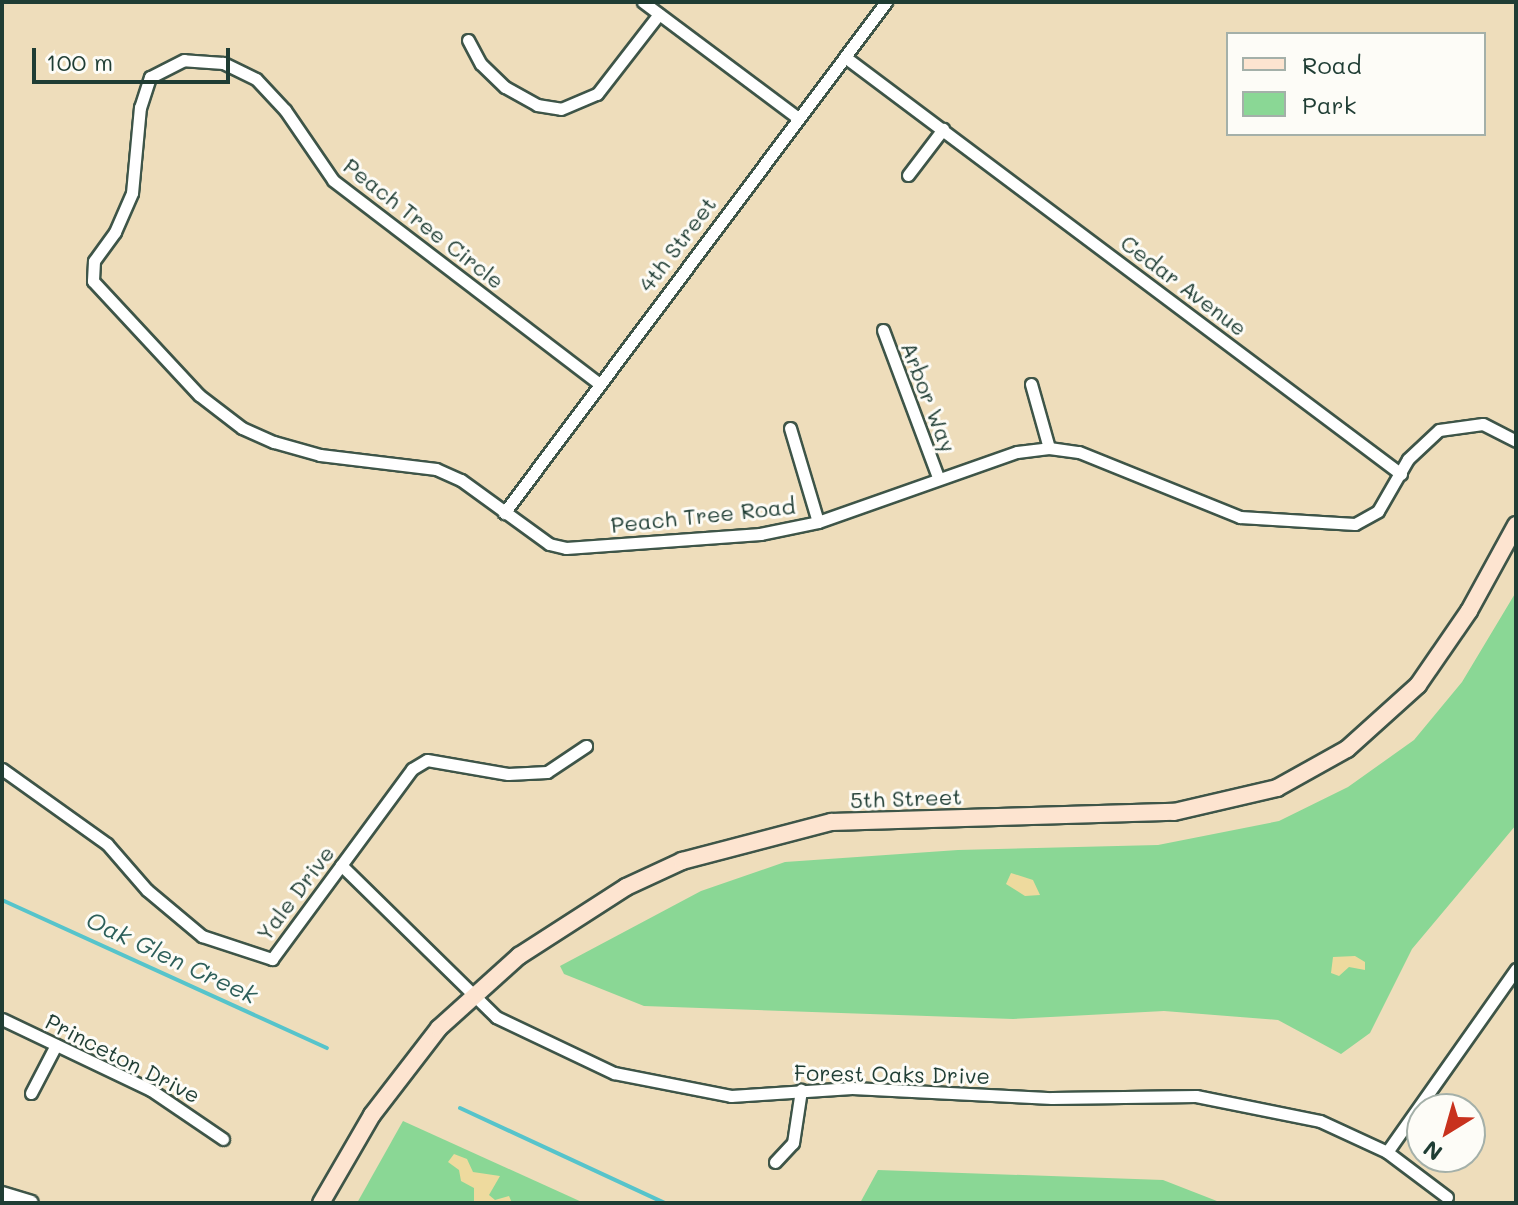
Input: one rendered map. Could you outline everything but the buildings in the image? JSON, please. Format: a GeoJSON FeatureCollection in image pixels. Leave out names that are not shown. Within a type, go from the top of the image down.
{"type":"FeatureCollection","features":[{"type":"Feature","properties":{"kind":"main road","name":"5th Street"},"geometry":{"type":"LineString","coordinates":[[321,1203],[380,1103],[439,1028],[472,996],[567,922],[626,887],[682,861],[831,822],[1174,812],[1277,788],[1347,749],[1379,726],[1418,685],[1469,611],[1516,525]]}},
{"type":"Feature","properties":{"kind":"street"},"geometry":{"type":"LineString","coordinates":[[643,2],[798,118]]}},
{"type":"Feature","properties":{"kind":"street","name":"4th Street"},"geometry":{"type":"LineString","coordinates":[[504,513],[597,382],[886,2]]}},
{"type":"Feature","properties":{"kind":"street"},"geometry":{"type":"LineString","coordinates":[[468,40],[481,64],[505,87],[537,105],[561,109],[597,94],[659,14]]}},
{"type":"Feature","properties":{"kind":"street","name":"Cedar Avenue"},"geometry":{"type":"LineString","coordinates":[[845,57],[1401,474]]}},
{"type":"Feature","properties":{"kind":"street","name":"Peach Tree Circle"},"geometry":{"type":"LineString","coordinates":[[504,513],[461,480],[436,469],[298,451],[242,428],[199,395],[99,291],[90,272],[132,193],[140,107],[150,77],[184,60],[223,63],[256,79],[285,110],[333,180],[597,382]]}},
{"type":"Feature","properties":{"kind":"street"},"geometry":{"type":"LineString","coordinates":[[908,175],[943,129]]}},
{"type":"Feature","properties":{"kind":"street","name":"Arbor Way"},"geometry":{"type":"LineString","coordinates":[[883,330],[938,477]]}},
{"type":"Feature","properties":{"kind":"street"},"geometry":{"type":"LineString","coordinates":[[1031,384],[1042,410],[1049,448]]}},
{"type":"Feature","properties":{"kind":"street","name":"Peach Tree Road"},"geometry":{"type":"LineString","coordinates":[[504,513],[549,544],[566,548],[760,534],[818,522],[938,477],[1017,452],[1049,448],[1079,452],[1240,517],[1338,526],[1367,520],[1429,435],[1451,425],[1483,424],[1516,441]]}},
{"type":"Feature","properties":{"kind":"street"},"geometry":{"type":"LineString","coordinates":[[790,428],[818,522]]}},
{"type":"Feature","properties":{"kind":"street","name":"Yale Drive"},"geometry":{"type":"LineString","coordinates":[[2,769],[107,844],[147,890],[202,936],[272,959],[412,769],[427,760],[508,774],[547,772],[586,746]]}},
{"type":"Feature","properties":{"kind":"street","name":"Forest Oaks Drive"},"geometry":{"type":"LineString","coordinates":[[341,865],[472,996],[514,1029],[614,1073],[731,1096],[801,1090],[1052,1098],[1196,1096],[1320,1121],[1387,1152],[1447,1197]]}},
{"type":"Feature","properties":{"kind":"street"},"geometry":{"type":"LineString","coordinates":[[1387,1152],[1516,969]]}},
{"type":"Feature","properties":{"kind":"street","name":"Princeton Drive"},"geometry":{"type":"LineString","coordinates":[[2,1019],[185,1109],[223,1139]]}},
{"type":"Feature","properties":{"kind":"street"},"geometry":{"type":"LineString","coordinates":[[31,1093],[56,1045]]}},
{"type":"Feature","properties":{"kind":"street"},"geometry":{"type":"LineString","coordinates":[[775,1162],[793,1143],[801,1090]]}},
{"type":"Feature","properties":{"kind":"street"},"geometry":{"type":"LineString","coordinates":[[2,1194],[31,1203]]}},
{"type":"Feature","properties":{"kind":"green space"},"geometry":{"type":"Polygon","coordinates":[[[1516,592],[1516,825],[1412,949],[1370,1033],[1341,1054],[1278,1020],[1164,1011],[1013,1019],[644,1006],[564,974],[560,966],[701,891],[785,862],[958,850],[1158,845],[1279,821],[1348,787],[1414,740],[1462,682],[1516,592]]]}},
{"type":"Feature","properties":{"kind":"green space"},"geometry":{"type":"Polygon","coordinates":[[[403,1121],[584,1203],[357,1203],[403,1121]]]}},
{"type":"Feature","properties":{"kind":"green space"},"geometry":{"type":"Polygon","coordinates":[[[878,1170],[1163,1180],[1222,1203],[860,1203],[878,1170]]]}},
{"type":"Feature","properties":{"kind":"sand"},"geometry":{"type":"Polygon","coordinates":[[[1011,873],[1033,880],[1040,895],[1025,896],[1006,884],[1011,873]]]}},
{"type":"Feature","properties":{"kind":"sand"},"geometry":{"type":"Polygon","coordinates":[[[1355,956],[1365,962],[1365,970],[1349,967],[1339,976],[1331,973],[1333,957],[1355,956]]]}},
{"type":"Feature","properties":{"kind":"sand"},"geometry":{"type":"Polygon","coordinates":[[[454,1154],[467,1159],[473,1172],[500,1176],[489,1195],[495,1200],[509,1196],[512,1203],[474,1202],[474,1188],[461,1181],[459,1170],[448,1162],[454,1154]]]}},
{"type":"Feature","properties":{"kind":"waterway","name":"Oak Glen Creek"},"geometry":{"type":"LineString","coordinates":[[2,900],[327,1048]]}},
{"type":"Feature","properties":{"kind":"waterway","name":"Oak Glen Creek"},"geometry":{"type":"LineString","coordinates":[[460,1108],[665,1203]]}}]}
